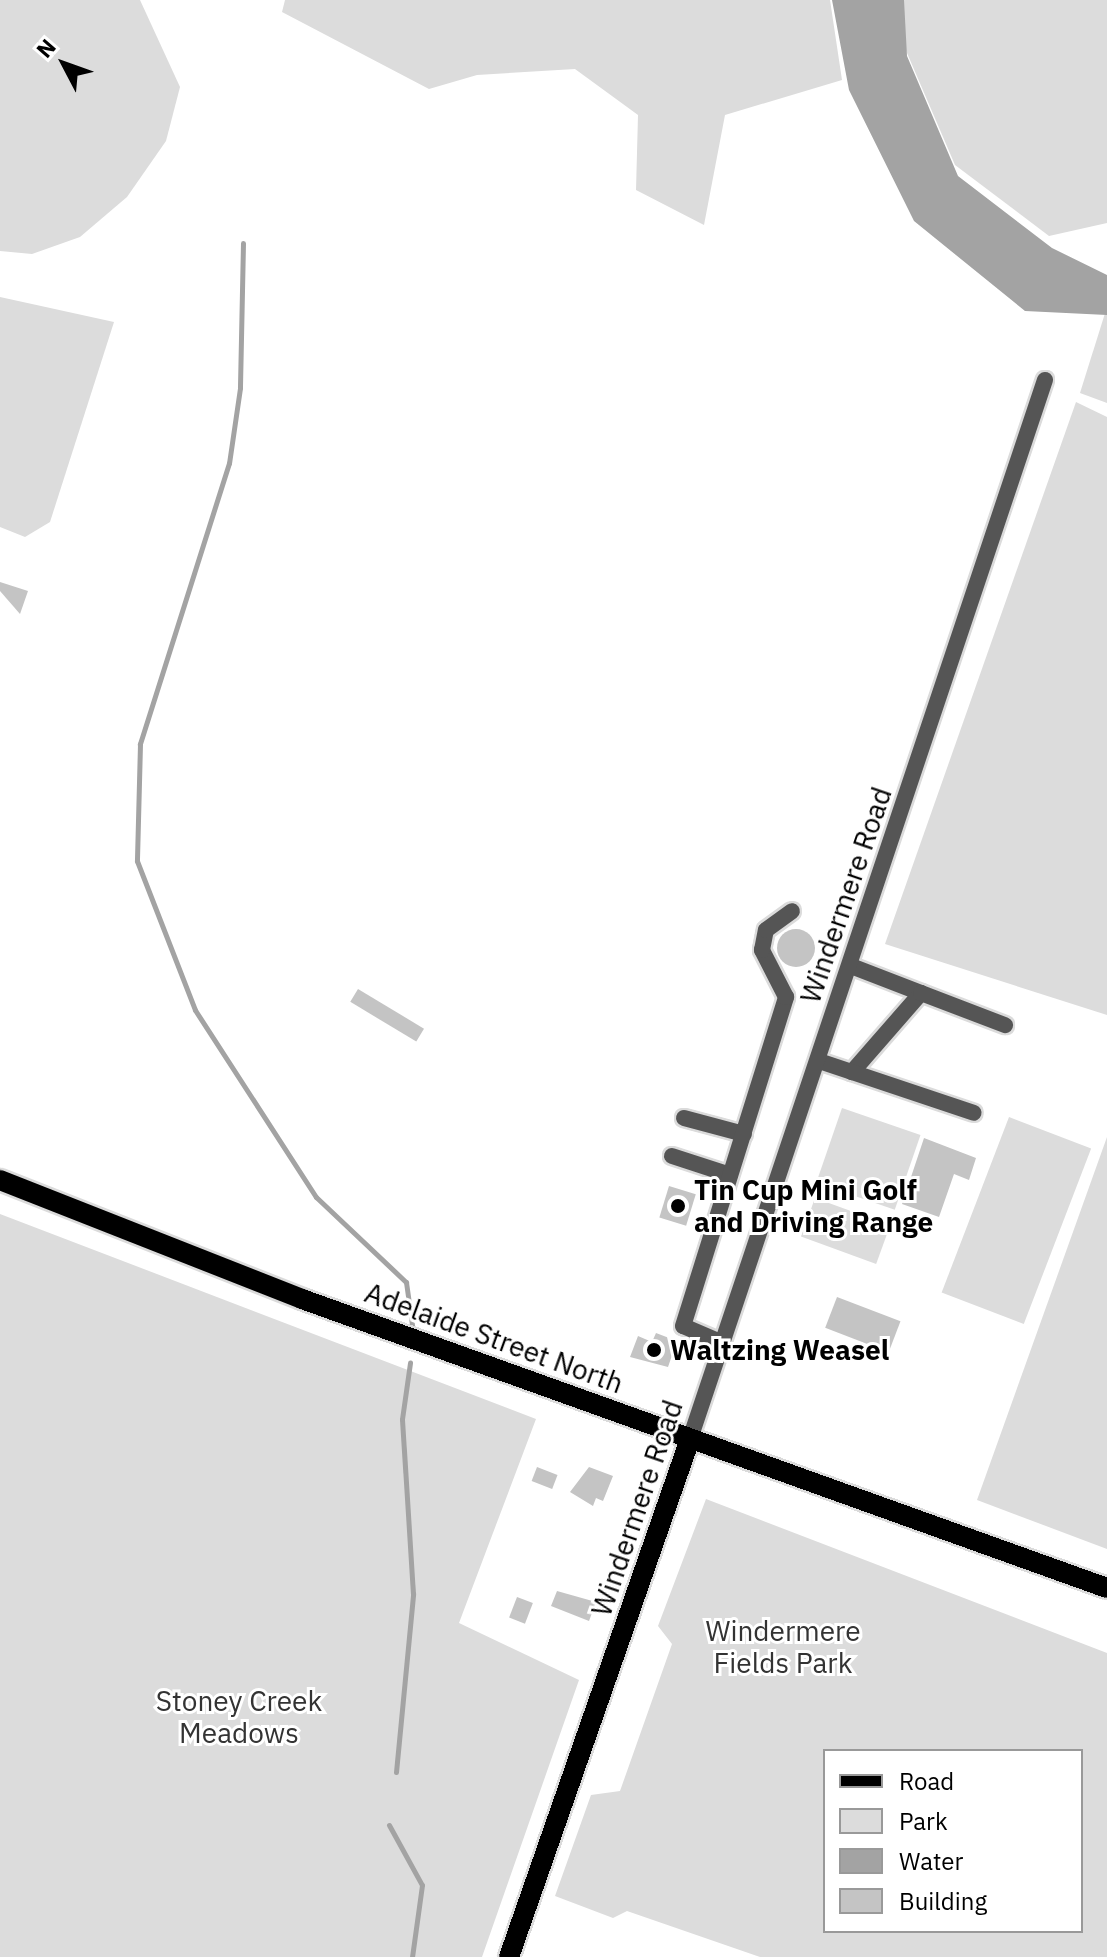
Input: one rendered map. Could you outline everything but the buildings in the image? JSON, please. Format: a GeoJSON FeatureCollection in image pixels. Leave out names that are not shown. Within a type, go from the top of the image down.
{"type":"FeatureCollection","features":[{"type":"Feature","properties":{"kind":"main road","name":"Adelaide Street North"},"geometry":{"type":"LineString","coordinates":[[0,1180],[690,1439],[1107,1588]]}},
{"type":"Feature","properties":{"kind":"main road","name":"Windermere Road"},"geometry":{"type":"LineString","coordinates":[[509,1957],[690,1439]]}},
{"type":"Feature","properties":{"kind":"street","name":"Windermere Road"},"geometry":{"type":"LineString","coordinates":[[690,1439],[969,621],[1045,380]]}},
{"type":"Feature","properties":{"kind":"street"},"geometry":{"type":"LineString","coordinates":[[723,1343],[683,1326],[786,997],[762,950],[777,915],[792,911]]}},
{"type":"Feature","properties":{"kind":"street"},"geometry":{"type":"LineString","coordinates":[[851,966],[1005,1025]]}},
{"type":"Feature","properties":{"kind":"street"},"geometry":{"type":"LineString","coordinates":[[852,1072],[921,993]]}},
{"type":"Feature","properties":{"kind":"street"},"geometry":{"type":"LineString","coordinates":[[819,1061],[974,1113]]}},
{"type":"Feature","properties":{"kind":"street"},"geometry":{"type":"LineString","coordinates":[[684,1118],[744,1134]]}},
{"type":"Feature","properties":{"kind":"street"},"geometry":{"type":"LineString","coordinates":[[672,1156],[730,1175]]}},
{"type":"Feature","properties":{"kind":"green space"},"geometry":{"type":"Polygon","coordinates":[[[0,0],[140,0],[180,87],[166,141],[127,197],[80,237],[32,254],[0,251],[0,0]]]}},
{"type":"Feature","properties":{"kind":"green space"},"geometry":{"type":"Polygon","coordinates":[[[285,0],[830,0],[842,80],[725,115],[704,225],[636,190],[638,115],[575,69],[477,75],[429,89],[282,12],[285,0]]]}},
{"type":"Feature","properties":{"kind":"green space"},"geometry":{"type":"Polygon","coordinates":[[[901,0],[1107,0],[1107,223],[1049,236],[955,165],[904,46],[901,0]]]}},
{"type":"Feature","properties":{"kind":"green space"},"geometry":{"type":"Polygon","coordinates":[[[0,297],[114,322],[50,522],[25,537],[0,527],[0,297]]]}},
{"type":"Feature","properties":{"kind":"green space"},"geometry":{"type":"Polygon","coordinates":[[[1107,310],[1107,403],[1080,393],[1107,310]]]}},
{"type":"Feature","properties":{"kind":"green space"},"geometry":{"type":"Polygon","coordinates":[[[1076,402],[1107,417],[1107,1015],[885,944],[1076,402]]]}},
{"type":"Feature","properties":{"kind":"green space"},"geometry":{"type":"Polygon","coordinates":[[[842,1108],[920,1135],[895,1210],[816,1183],[842,1108]]]}},
{"type":"Feature","properties":{"kind":"green space"},"geometry":{"type":"Polygon","coordinates":[[[1009,1117],[1091,1149],[1024,1324],[942,1293],[1009,1117]]]}},
{"type":"Feature","properties":{"kind":"green space"},"geometry":{"type":"Polygon","coordinates":[[[1107,1137],[1107,1549],[977,1500],[1107,1137]]]}},
{"type":"Feature","properties":{"kind":"green space"},"geometry":{"type":"Polygon","coordinates":[[[815,1198],[890,1225],[876,1264],[801,1237],[815,1198]]]}},
{"type":"Feature","properties":{"kind":"green space","name":"Stoney Creek Meadows"},"geometry":{"type":"Polygon","coordinates":[[[0,1214],[536,1419],[459,1623],[579,1680],[482,1957],[0,1957],[0,1214]]]}},
{"type":"Feature","properties":{"kind":"green space","name":"Windermere Fields Park"},"geometry":{"type":"Polygon","coordinates":[[[706,1499],[1107,1653],[1107,1957],[760,1957],[627,1911],[613,1918],[555,1896],[591,1795],[620,1791],[672,1644],[658,1626],[706,1499]]]}},
{"type":"Feature","properties":{"kind":"water"},"geometry":{"type":"Polygon","coordinates":[[[832,0],[904,0],[907,56],[958,176],[1052,248],[1107,275],[1107,315],[1025,311],[914,221],[849,90],[832,0]]]}},
{"type":"Feature","properties":{"kind":"waterway"},"geometry":{"type":"LineString","coordinates":[[243,243],[240,388],[229,463],[140,744],[137,861],[195,1010],[316,1197],[406,1282],[413,1332]]}},
{"type":"Feature","properties":{"kind":"waterway"},"geometry":{"type":"LineString","coordinates":[[396,1772],[413,1594],[402,1419],[410,1363]]}},
{"type":"Feature","properties":{"kind":"waterway"},"geometry":{"type":"LineString","coordinates":[[389,1825],[422,1885],[412,1957]]}},
{"type":"Feature","properties":{"kind":"place","name":"Tin Cup Mini Golf and Driving Range"},"geometry":{"type":"Point","coordinates":[678,1206]}},
{"type":"Feature","properties":{"kind":"place","name":"Waltzing Weasel"},"geometry":{"type":"Point","coordinates":[654,1350]}}]}
